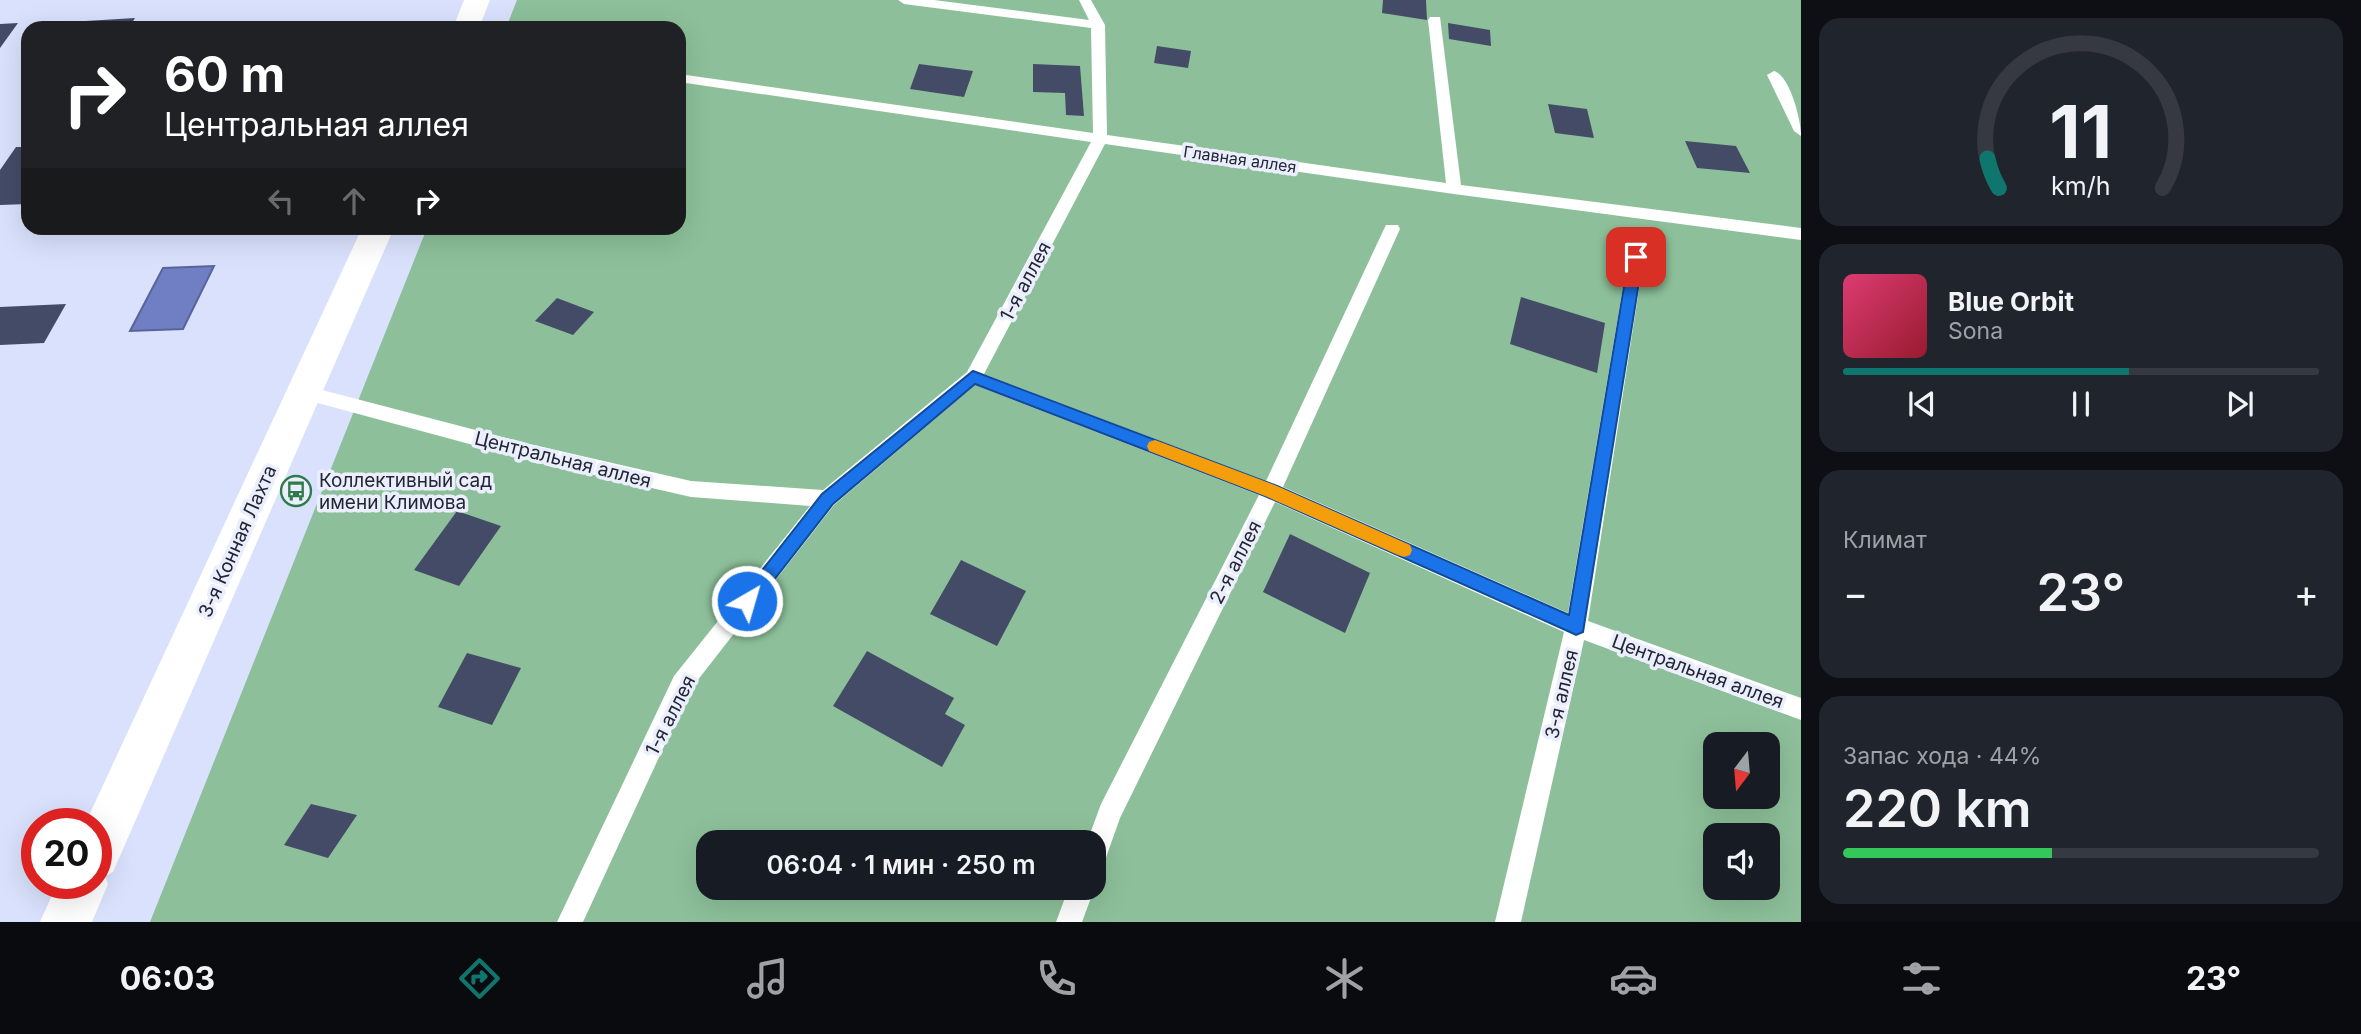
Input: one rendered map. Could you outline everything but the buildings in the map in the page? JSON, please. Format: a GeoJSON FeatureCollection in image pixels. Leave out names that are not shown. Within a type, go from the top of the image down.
{"type":"FeatureCollection","features":[{"type":"Feature","properties":{"kind":"main road"},"geometry":{"type":"LineString","coordinates":[[469,21],[477,0]]}},
{"type":"Feature","properties":{"kind":"main road","name":"3-я Конная Лахта"},"geometry":{"type":"LineString","coordinates":[[112,819],[375,235]]}},
{"type":"Feature","properties":{"kind":"main road"},"geometry":{"type":"LineString","coordinates":[[66,922],[76,899]]}},
{"type":"Feature","properties":{"kind":"lane"},"geometry":{"type":"LineString","coordinates":[[904,0],[1098,25]]}},
{"type":"Feature","properties":{"kind":"lane"},"geometry":{"type":"LineString","coordinates":[[1085,0],[1098,25],[1100,139]]}},
{"type":"Feature","properties":{"kind":"lane"},"geometry":{"type":"LineString","coordinates":[[1435,20],[1454,190]]}},
{"type":"Feature","properties":{"kind":"lane"},"geometry":{"type":"LineString","coordinates":[[1774,75],[1801,131]]}},
{"type":"Feature","properties":{"kind":"lane","name":"Главная аллея"},"geometry":{"type":"LineString","coordinates":[[686,79],[1454,190],[1801,234]]}},
{"type":"Feature","properties":{"kind":"lane","name":"1-я аллея"},"geometry":{"type":"LineString","coordinates":[[570,922],[682,683],[827,499],[973,377],[1100,139]]}},
{"type":"Feature","properties":{"kind":"lane","name":"2-я аллея"},"geometry":{"type":"LineString","coordinates":[[1104,830],[1271,491],[1392,229]]}},
{"type":"Feature","properties":{"kind":"lane","name":"3-я аллея"},"geometry":{"type":"LineString","coordinates":[[1508,922],[1576,626],[1636,257]]}},
{"type":"Feature","properties":{"kind":"lane","name":"Центральная аллея"},"geometry":{"type":"LineString","coordinates":[[973,377],[1271,491],[1576,626],[1801,709]]}},
{"type":"Feature","properties":{"kind":"lane","name":"Центральная аллея"},"geometry":{"type":"LineString","coordinates":[[303,392],[571,463],[691,489],[827,499]]}},
{"type":"Feature","properties":{"kind":"lane"},"geometry":{"type":"LineString","coordinates":[[1069,922],[1077,900]]}},
{"type":"Feature","properties":{"kind":"green space"},"geometry":{"type":"Polygon","coordinates":[[[517,0],[1801,0],[1801,922],[150,922],[424,235],[686,235],[686,21],[509,21],[517,0]]]}},
{"type":"Feature","properties":{"kind":"water"},"geometry":{"type":"Polygon","coordinates":[[[214,266],[183,329],[130,331],[163,268],[214,266]]]}},
{"type":"Feature","properties":{"kind":"slow traffic"},"geometry":{"type":"LineString","coordinates":[[1155,446],[1271,491],[1404,550]]}},
{"type":"Feature","properties":{"kind":"place","name":"Коллективный сад имени Климова"},"geometry":{"type":"Point","coordinates":[296,491]}},
{"type":"Feature","properties":{"kind":"route"},"geometry":{"type":"LineString","coordinates":[[747,601],[827,499],[973,377],[1271,491],[1576,626],[1636,257]]}}]}
